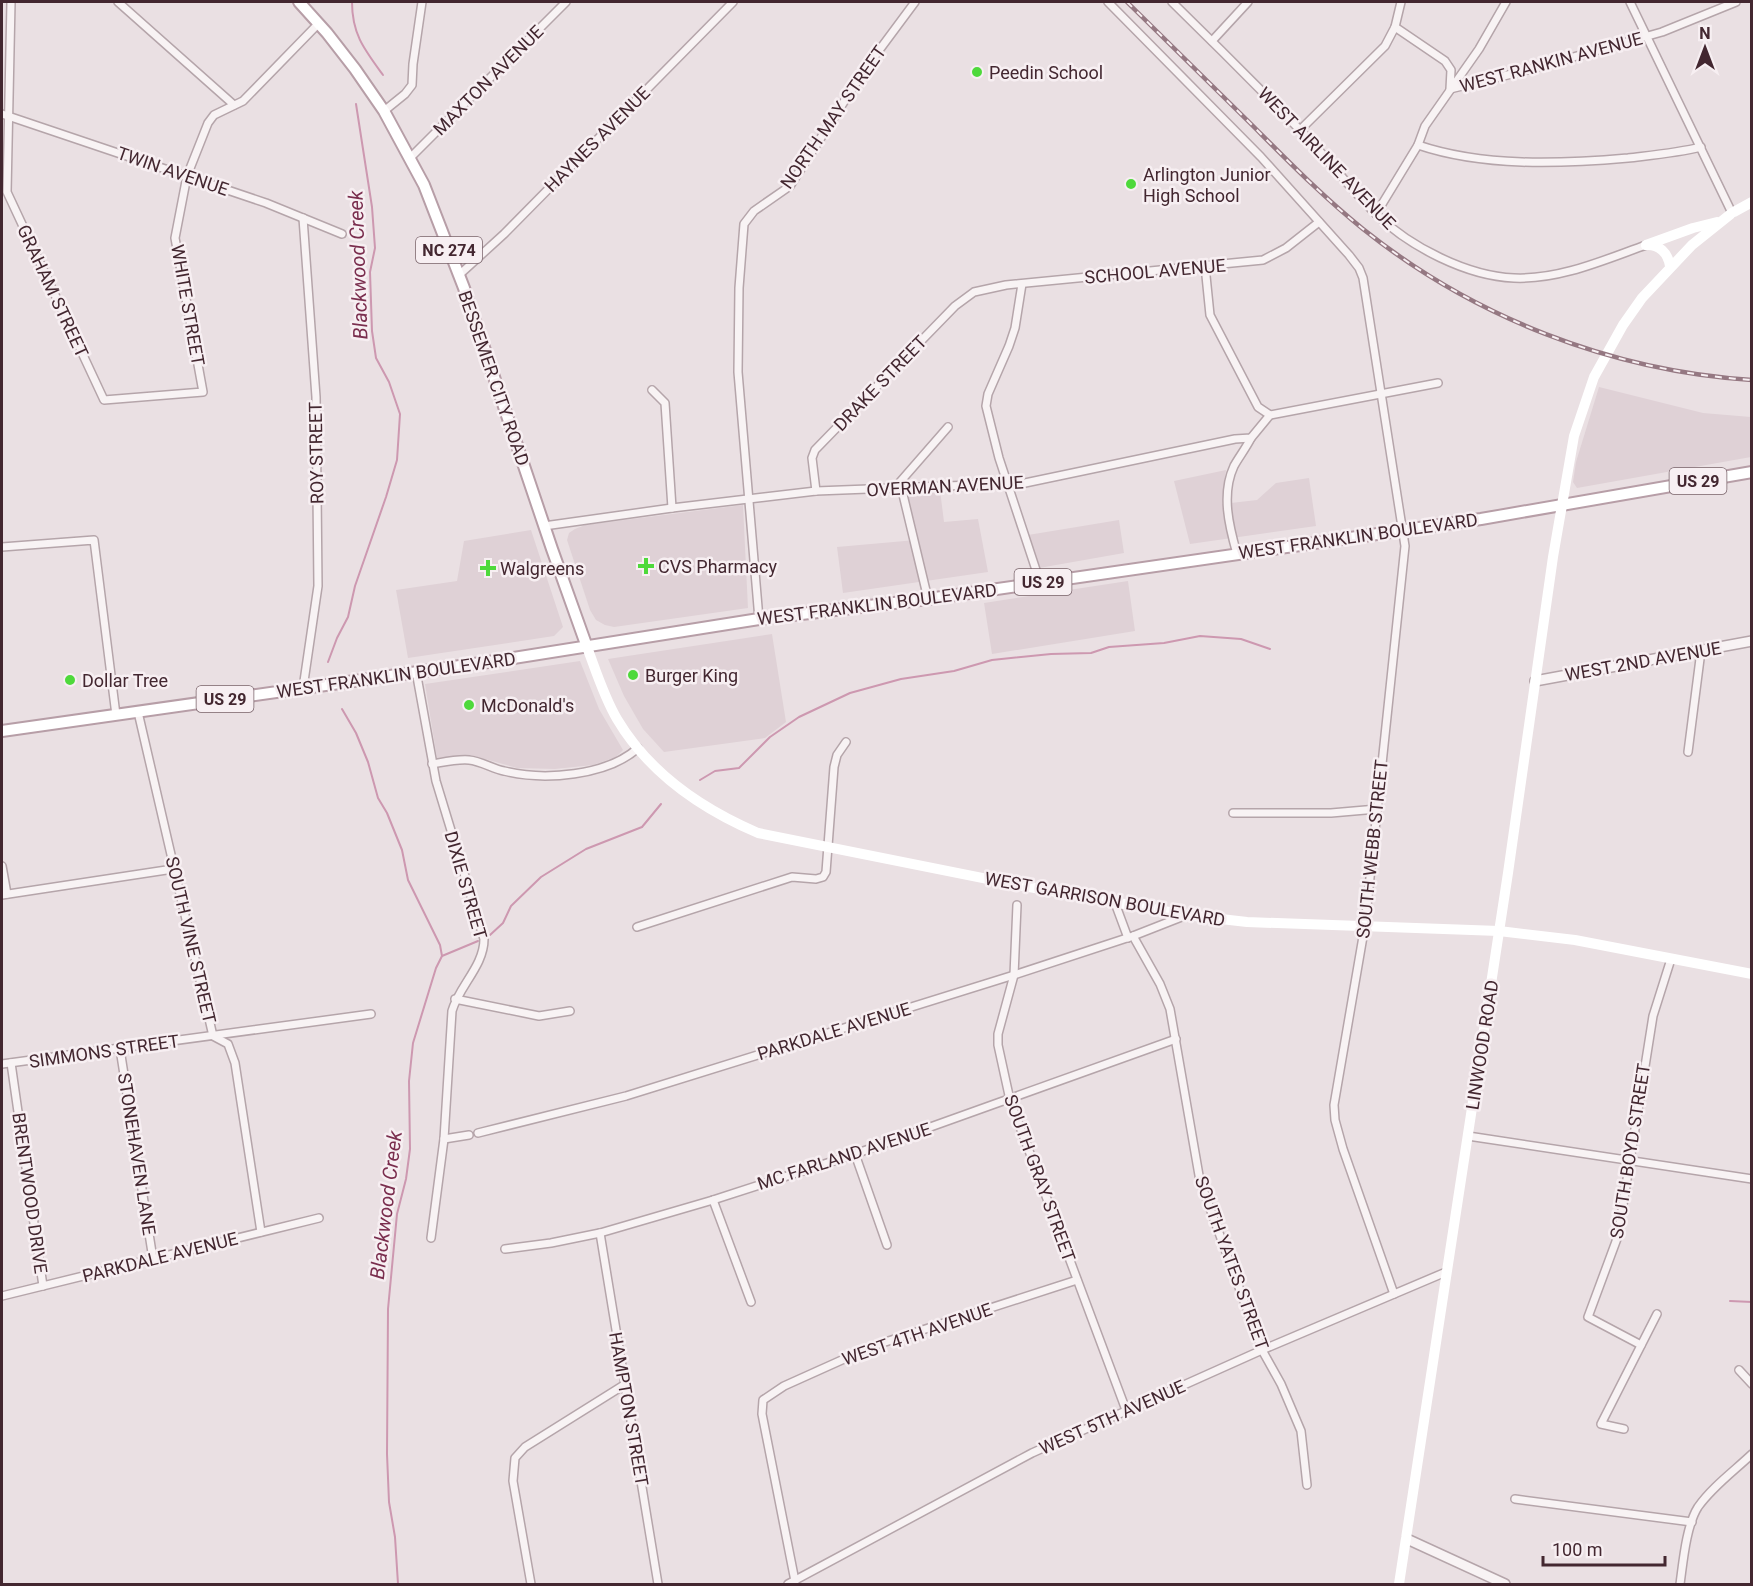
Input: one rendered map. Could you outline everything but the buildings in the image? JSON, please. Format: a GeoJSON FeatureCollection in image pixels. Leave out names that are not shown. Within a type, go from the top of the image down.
{"type":"FeatureCollection","features":[{"type":"Feature","properties":{"kind":"main road","name":"BESSEMER CITY ROAD"},"geometry":{"type":"LineString","coordinates":[[299,2],[350,61],[384,111],[424,184],[459,275],[587,646]]}},
{"type":"Feature","properties":{"kind":"main road"},"geometry":{"type":"LineString","coordinates":[[1646,245],[1728,216],[1752,202]]}},
{"type":"Feature","properties":{"kind":"main road","name":"LINWOOD ROAD"},"geometry":{"type":"LineString","coordinates":[[1399,1584],[1572,443],[1588,390],[1623,325],[1642,298],[1670,266],[1728,216]]}},
{"type":"Feature","properties":{"kind":"main road"},"geometry":{"type":"LineString","coordinates":[[1661,240],[1671,240],[1686,250]]}},
{"type":"Feature","properties":{"kind":"main road"},"geometry":{"type":"LineString","coordinates":[[1646,245],[1655,245],[1663,250],[1670,260],[1670,266]]}},
{"type":"Feature","properties":{"kind":"main road","name":"WEST FRANKLIN BOULEVARD"},"geometry":{"type":"LineString","coordinates":[[2,731],[759,619],[928,599],[1507,515],[1752,472]]}},
{"type":"Feature","properties":{"kind":"main road","name":"WEST GARRISON BOULEVARD"},"geometry":{"type":"LineString","coordinates":[[587,646],[616,717],[638,748],[673,783],[700,804],[758,832],[827,848],[1186,915],[1247,922],[1499,931],[1575,940],[1752,974]]}},
{"type":"Feature","properties":{"kind":"street","name":"GRAHAM STREET"},"geometry":{"type":"LineString","coordinates":[[11,2],[7,192],[104,400],[203,392]]}},
{"type":"Feature","properties":{"kind":"street"},"geometry":{"type":"LineString","coordinates":[[118,2],[234,105]]}},
{"type":"Feature","properties":{"kind":"street"},"geometry":{"type":"LineString","coordinates":[[384,111],[405,94],[412,85],[422,2]]}},
{"type":"Feature","properties":{"kind":"street","name":"MAXTON AVENUE"},"geometry":{"type":"LineString","coordinates":[[410,158],[566,2]]}},
{"type":"Feature","properties":{"kind":"street","name":"HAYNES AVENUE"},"geometry":{"type":"LineString","coordinates":[[459,275],[504,234],[733,2]]}},
{"type":"Feature","properties":{"kind":"street","name":"NORTH MAY STREET"},"geometry":{"type":"LineString","coordinates":[[748,498],[737,351],[740,259],[744,224],[754,211],[790,186],[863,72],[915,2]]}},
{"type":"Feature","properties":{"kind":"street","name":"SOUTH WEBB STREET"},"geometry":{"type":"LineString","coordinates":[[1108,2],[1261,157],[1349,255],[1363,278],[1404,552],[1365,926],[1334,1105],[1335,1120],[1343,1149],[1394,1293]]}},
{"type":"Feature","properties":{"kind":"street","name":"WEST AIRLINE AVENUE"},"geometry":{"type":"LineString","coordinates":[[1172,2],[1300,130],[1376,214],[1392,228],[1439,256],[1469,269],[1514,278],[1534,277],[1566,272],[1646,245]]}},
{"type":"Feature","properties":{"kind":"street"},"geometry":{"type":"LineString","coordinates":[[1212,41],[1248,2]]}},
{"type":"Feature","properties":{"kind":"street"},"geometry":{"type":"LineString","coordinates":[[1300,130],[1385,46],[1395,27],[1401,2]]}},
{"type":"Feature","properties":{"kind":"street"},"geometry":{"type":"LineString","coordinates":[[1376,214],[1418,145],[1425,126],[1479,49],[1506,2]]}},
{"type":"Feature","properties":{"kind":"street"},"geometry":{"type":"LineString","coordinates":[[1630,2],[1701,147],[1728,216]]}},
{"type":"Feature","properties":{"kind":"street","name":"WEST RANKIN AVENUE"},"geometry":{"type":"LineString","coordinates":[[1395,27],[1445,61],[1451,70],[1450,89],[1662,32],[1736,2]]}},
{"type":"Feature","properties":{"kind":"street","name":"WHITE STREET"},"geometry":{"type":"LineString","coordinates":[[203,392],[175,238],[188,176],[208,123],[214,115],[243,101],[319,23]]}},
{"type":"Feature","properties":{"kind":"street","name":"TWIN AVENUE"},"geometry":{"type":"LineString","coordinates":[[2,114],[188,176],[342,234]]}},
{"type":"Feature","properties":{"kind":"street"},"geometry":{"type":"LineString","coordinates":[[1418,145],[1463,158],[1559,162],[1656,155],[1701,147]]}},
{"type":"Feature","properties":{"kind":"street","name":"ROY STREET"},"geometry":{"type":"LineString","coordinates":[[303,218],[316,397],[318,586],[303,688]]}},
{"type":"Feature","properties":{"kind":"street","name":"SCHOOL AVENUE"},"geometry":{"type":"LineString","coordinates":[[978,291],[1022,284],[1263,260],[1286,249],[1319,222]]}},
{"type":"Feature","properties":{"kind":"street"},"geometry":{"type":"LineString","coordinates":[[1205,266],[1208,303],[1213,321],[1258,407],[1270,415]]}},
{"type":"Feature","properties":{"kind":"street"},"geometry":{"type":"LineString","coordinates":[[1022,284],[1015,328],[988,394],[986,406],[1008,485],[1040,582]]}},
{"type":"Feature","properties":{"kind":"street","name":"DRAKE STREET"},"geometry":{"type":"LineString","coordinates":[[816,491],[812,458],[815,450],[955,306],[978,291]]}},
{"type":"Feature","properties":{"kind":"street"},"geometry":{"type":"LineString","coordinates":[[1237,554],[1231,534],[1227,496],[1234,467],[1251,438],[1270,415],[1438,383]]}},
{"type":"Feature","properties":{"kind":"street"},"geometry":{"type":"LineString","coordinates":[[652,390],[665,402],[672,508]]}},
{"type":"Feature","properties":{"kind":"street"},"geometry":{"type":"LineString","coordinates":[[928,599],[900,482],[948,427]]}},
{"type":"Feature","properties":{"kind":"street","name":"OVERMAN AVENUE"},"geometry":{"type":"LineString","coordinates":[[544,526],[816,491],[1025,483],[1235,439],[1251,438]]}},
{"type":"Feature","properties":{"kind":"street"},"geometry":{"type":"LineString","coordinates":[[748,498],[759,619]]}},
{"type":"Feature","properties":{"kind":"street"},"geometry":{"type":"LineString","coordinates":[[2,547],[94,540],[116,715]]}},
{"type":"Feature","properties":{"kind":"street","name":"WEST 2ND AVENUE"},"geometry":{"type":"LineString","coordinates":[[1535,681],[1752,641]]}},
{"type":"Feature","properties":{"kind":"street"},"geometry":{"type":"LineString","coordinates":[[1688,752],[1701,651]]}},
{"type":"Feature","properties":{"kind":"street","name":"DIXIE STREET"},"geometry":{"type":"LineString","coordinates":[[416,671],[440,797],[484,939],[478,964],[455,999],[452,1011],[444,1139],[431,1238]]}},
{"type":"Feature","properties":{"kind":"street","name":"SOUTH VINE STREET"},"geometry":{"type":"LineString","coordinates":[[138,712],[213,1036],[228,1044],[235,1063],[261,1232]]}},
{"type":"Feature","properties":{"kind":"street"},"geometry":{"type":"LineString","coordinates":[[637,927],[792,877],[820,879],[826,872],[834,767],[837,756],[846,742]]}},
{"type":"Feature","properties":{"kind":"street"},"geometry":{"type":"LineString","coordinates":[[432,764],[471,760],[522,775],[561,774],[603,767],[628,757],[638,748]]}},
{"type":"Feature","properties":{"kind":"street"},"geometry":{"type":"LineString","coordinates":[[1233,813],[1331,813],[1377,809]]}},
{"type":"Feature","properties":{"kind":"street"},"geometry":{"type":"LineString","coordinates":[[2,866],[4,894],[173,869]]}},
{"type":"Feature","properties":{"kind":"street","name":"SOUTH YATES STREET"},"geometry":{"type":"LineString","coordinates":[[1115,903],[1131,937],[1167,998],[1173,1017],[1200,1181],[1262,1350],[1281,1384],[1301,1431],[1307,1485]]}},
{"type":"Feature","properties":{"kind":"street","name":"SOUTH GRAY STREET"},"geometry":{"type":"LineString","coordinates":[[1017,905],[1014,975],[998,1034],[998,1045],[1010,1100],[1126,1410]]}},
{"type":"Feature","properties":{"kind":"street","name":"PARKDALE AVENUE"},"geometry":{"type":"LineString","coordinates":[[478,1133],[626,1096],[1014,975],[1131,937],[1186,915]]}},
{"type":"Feature","properties":{"kind":"street","name":"SOUTH BOYD STREET"},"geometry":{"type":"LineString","coordinates":[[1641,1345],[1588,1317],[1615,1249],[1653,1016],[1671,959]]}},
{"type":"Feature","properties":{"kind":"street"},"geometry":{"type":"LineString","coordinates":[[455,999],[539,1016],[570,1011]]}},
{"type":"Feature","properties":{"kind":"street","name":"SIMMONS STREET"},"geometry":{"type":"LineString","coordinates":[[2,1064],[371,1014]]}},
{"type":"Feature","properties":{"kind":"street","name":"MC FARLAND AVENUE"},"geometry":{"type":"LineString","coordinates":[[505,1249],[600,1233],[713,1200],[855,1154],[1176,1039]]}},
{"type":"Feature","properties":{"kind":"street","name":"STONEHAVEN LANE"},"geometry":{"type":"LineString","coordinates":[[120,1049],[153,1259]]}},
{"type":"Feature","properties":{"kind":"street","name":"BRENTWOOD DRIVE"},"geometry":{"type":"LineString","coordinates":[[12,1063],[43,1286]]}},
{"type":"Feature","properties":{"kind":"street"},"geometry":{"type":"LineString","coordinates":[[444,1139],[469,1135]]}},
{"type":"Feature","properties":{"kind":"street"},"geometry":{"type":"LineString","coordinates":[[1468,1136],[1752,1179]]}},
{"type":"Feature","properties":{"kind":"street"},"geometry":{"type":"LineString","coordinates":[[855,1154],[887,1245]]}},
{"type":"Feature","properties":{"kind":"street"},"geometry":{"type":"LineString","coordinates":[[713,1200],[751,1302]]}},
{"type":"Feature","properties":{"kind":"street","name":"PARKDALE AVENUE"},"geometry":{"type":"LineString","coordinates":[[2,1296],[319,1218]]}},
{"type":"Feature","properties":{"kind":"street","name":"HAMPTON STREET"},"geometry":{"type":"LineString","coordinates":[[600,1233],[658,1584]]}},
{"type":"Feature","properties":{"kind":"street","name":"WEST 5TH AVENUE"},"geometry":{"type":"LineString","coordinates":[[791,1583],[1032,1454],[1262,1350],[1446,1272]]}},
{"type":"Feature","properties":{"kind":"street","name":"WEST 4TH AVENUE"},"geometry":{"type":"LineString","coordinates":[[791,1583],[762,1414],[763,1400],[784,1386],[873,1346],[1077,1280]]}},
{"type":"Feature","properties":{"kind":"street"},"geometry":{"type":"LineString","coordinates":[[1624,1429],[1601,1424],[1657,1314]]}},
{"type":"Feature","properties":{"kind":"street"},"geometry":{"type":"LineString","coordinates":[[1739,1370],[1752,1384]]}},
{"type":"Feature","properties":{"kind":"street"},"geometry":{"type":"LineString","coordinates":[[531,1584],[513,1481],[515,1458],[525,1447],[624,1385]]}},
{"type":"Feature","properties":{"kind":"street"},"geometry":{"type":"LineString","coordinates":[[1680,1584],[1692,1522],[1697,1509],[1712,1491],[1752,1454]]}},
{"type":"Feature","properties":{"kind":"street"},"geometry":{"type":"LineString","coordinates":[[1515,1499],[1692,1522]]}},
{"type":"Feature","properties":{"kind":"street"},"geometry":{"type":"LineString","coordinates":[[1407,1539],[1505,1584]]}},
{"type":"Feature","properties":{"kind":"shaded area"},"geometry":{"type":"Polygon","coordinates":[[[1599,387],[1703,413],[1751,417],[1751,457],[1577,488],[1573,482],[1576,462],[1599,387]]]}},
{"type":"Feature","properties":{"kind":"shaded area"},"geometry":{"type":"Polygon","coordinates":[[[1226,470],[1222,504],[1257,500],[1276,483],[1309,478],[1316,526],[1190,544],[1174,481],[1226,470]]]}},
{"type":"Feature","properties":{"kind":"shaded area"},"geometry":{"type":"Polygon","coordinates":[[[940,490],[944,522],[978,519],[988,572],[843,593],[837,547],[916,540],[906,493],[940,490]]]}},
{"type":"Feature","properties":{"kind":"shaded area"},"geometry":{"type":"Polygon","coordinates":[[[743,505],[748,608],[614,627],[596,620],[590,610],[567,540],[569,533],[585,525],[743,505]]]}},
{"type":"Feature","properties":{"kind":"shaded area"},"geometry":{"type":"Polygon","coordinates":[[[1119,520],[1124,553],[1039,568],[1028,535],[1119,520]]]}},
{"type":"Feature","properties":{"kind":"shaded area"},"geometry":{"type":"Polygon","coordinates":[[[531,530],[563,627],[554,636],[408,658],[396,590],[457,581],[464,541],[531,530]]]}},
{"type":"Feature","properties":{"kind":"shaded area"},"geometry":{"type":"Polygon","coordinates":[[[1128,581],[1135,631],[992,654],[984,603],[1128,581]]]}},
{"type":"Feature","properties":{"kind":"shaded area"},"geometry":{"type":"Polygon","coordinates":[[[772,634],[786,722],[765,738],[664,752],[643,729],[624,696],[608,659],[772,634]]]}},
{"type":"Feature","properties":{"kind":"shaded area"},"geometry":{"type":"Polygon","coordinates":[[[580,661],[599,709],[623,750],[616,757],[593,765],[555,769],[517,768],[471,755],[437,758],[425,684],[580,661]]]}},
{"type":"Feature","properties":{"kind":"waterway","name":"Blackwood Creek"},"geometry":{"type":"LineString","coordinates":[[352,2],[354,23],[360,41],[383,75]]}},
{"type":"Feature","properties":{"kind":"waterway","name":"Blackwood Creek"},"geometry":{"type":"LineString","coordinates":[[328,662],[348,617],[355,586],[397,460],[400,414],[389,382],[376,358],[372,331],[370,272],[375,248],[372,207],[356,104]]}},
{"type":"Feature","properties":{"kind":"waterway"},"geometry":{"type":"LineString","coordinates":[[700,780],[715,771],[739,768],[770,737],[799,717],[850,693],[901,679],[954,671],[992,660],[1051,654],[1091,653],[1109,647],[1164,643],[1200,636],[1241,639],[1270,649]]}},
{"type":"Feature","properties":{"kind":"waterway","name":"Blackwood Creek"},"geometry":{"type":"LineString","coordinates":[[342,709],[356,733],[368,762],[378,798],[387,813],[402,850],[408,880],[440,945],[442,956],[436,968],[413,1043],[409,1081],[410,1149],[406,1179],[397,1214],[388,1309],[387,1454],[389,1502],[395,1537],[398,1584]]}},
{"type":"Feature","properties":{"kind":"waterway"},"geometry":{"type":"LineString","coordinates":[[490,935],[503,923],[511,906],[541,877],[586,849],[642,827],[661,804]]}},
{"type":"Feature","properties":{"kind":"waterway"},"geometry":{"type":"LineString","coordinates":[[442,956],[478,941]]}},
{"type":"Feature","properties":{"kind":"waterway"},"geometry":{"type":"LineString","coordinates":[[1730,1301],[1752,1302]]}},
{"type":"Feature","properties":{"kind":"railway"},"geometry":{"type":"LineString","coordinates":[[1127,2],[1334,204],[1363,229],[1450,288],[1497,313],[1546,334],[1596,351],[1647,365],[1699,375],[1752,380]]}},
{"type":"Feature","properties":{"kind":"place","name":"Peedin School"},"geometry":{"type":"Point","coordinates":[977,72]}},
{"type":"Feature","properties":{"kind":"place","name":"Arlington Junior High School"},"geometry":{"type":"Point","coordinates":[1131,184]}},
{"type":"Feature","properties":{"kind":"place","name":"CVS Pharmacy"},"geometry":{"type":"Point","coordinates":[646,566]}},
{"type":"Feature","properties":{"kind":"place","name":"Walgreens"},"geometry":{"type":"Point","coordinates":[488,568]}},
{"type":"Feature","properties":{"kind":"place","name":"Burger King"},"geometry":{"type":"Point","coordinates":[633,675]}},
{"type":"Feature","properties":{"kind":"place","name":"Dollar Tree"},"geometry":{"type":"Point","coordinates":[70,680]}},
{"type":"Feature","properties":{"kind":"place","name":"McDonald's"},"geometry":{"type":"Point","coordinates":[469,705]}}]}
